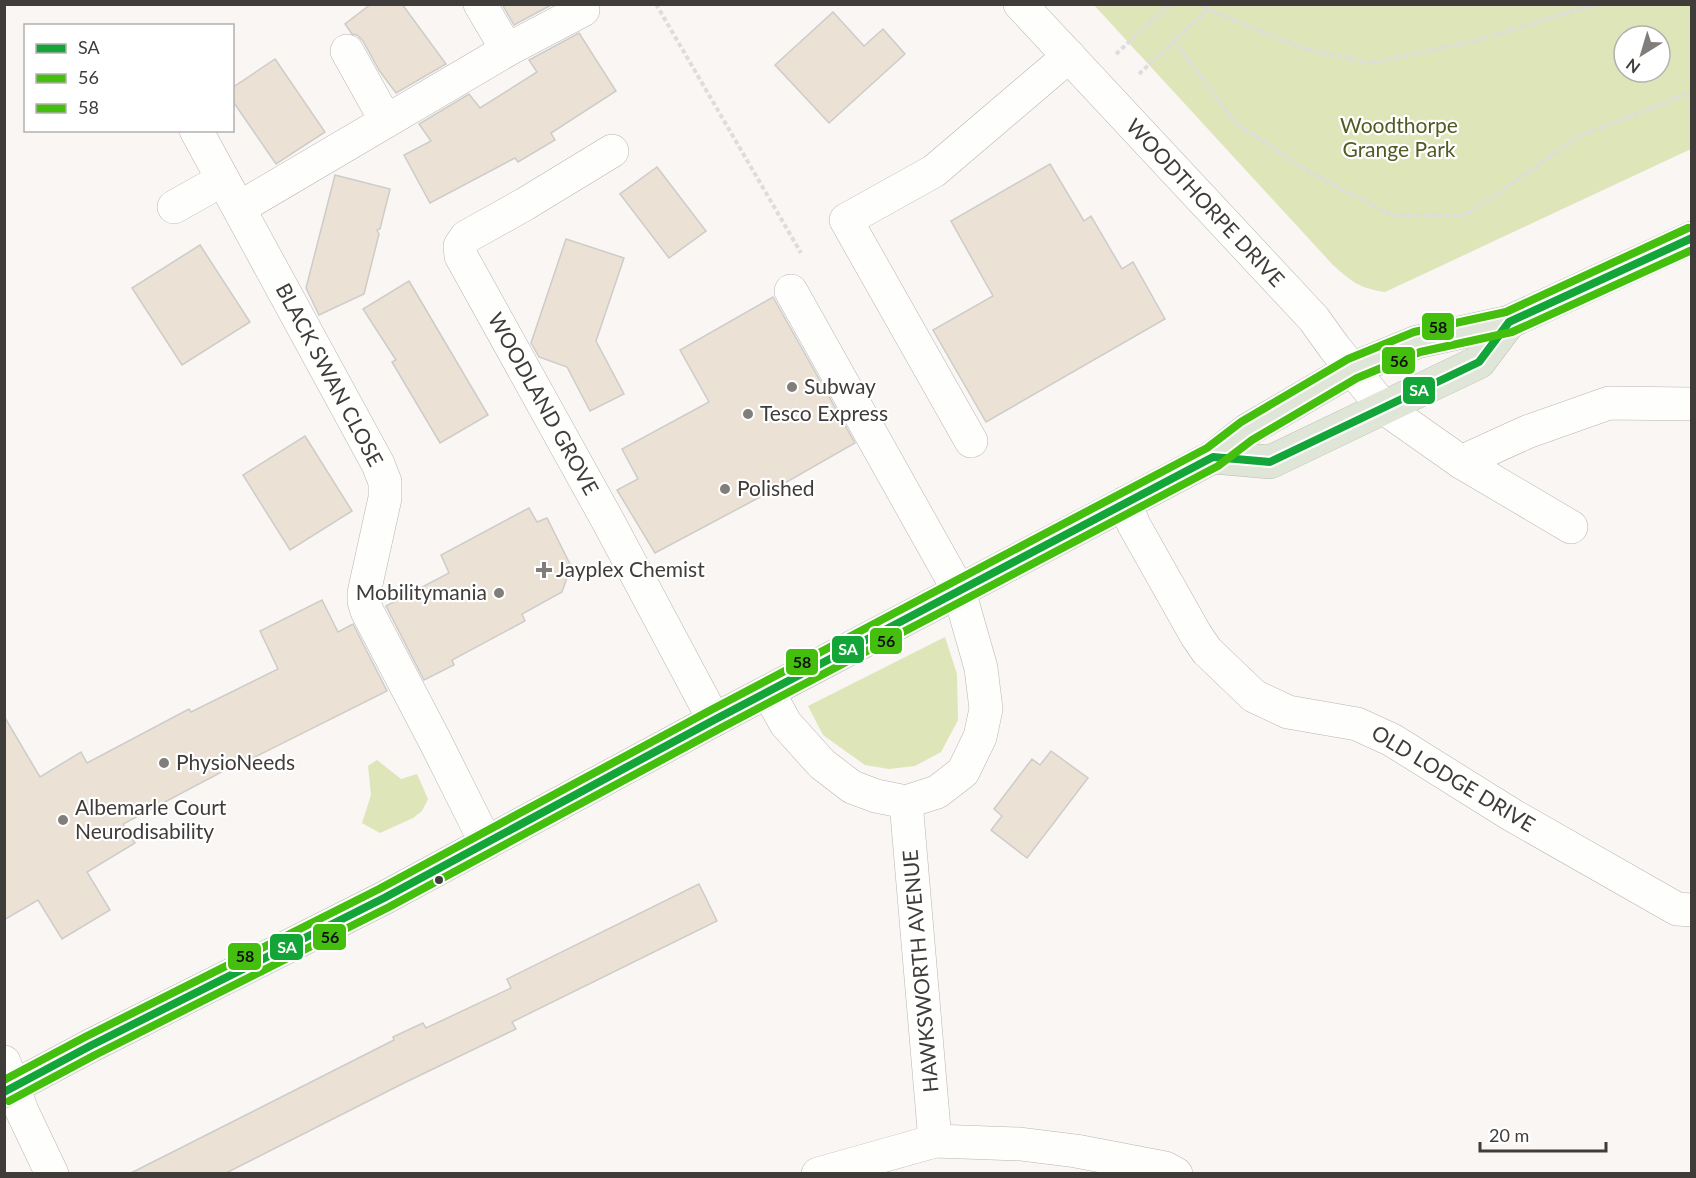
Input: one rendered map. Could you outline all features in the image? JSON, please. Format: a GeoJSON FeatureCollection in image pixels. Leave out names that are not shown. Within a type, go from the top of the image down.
{"type":"FeatureCollection","features":[{"type":"Feature","properties":{"kind":"highway"},"geometry":{"type":"LineString","coordinates":[[7,1081],[90,1046],[384,898],[714,720],[1213,457],[1246,431],[1352,369],[1417,342],[1509,322],[1692,238]]}},
{"type":"Feature","properties":{"kind":"highway"},"geometry":{"type":"LineString","coordinates":[[1213,457],[1270,462],[1479,362],[1509,322]]}},
{"type":"Feature","properties":{"kind":"street"},"geometry":{"type":"LineString","coordinates":[[480,4],[507,50]]}},
{"type":"Feature","properties":{"kind":"street","name":"WOODTHORPE DRIVE"},"geometry":{"type":"LineString","coordinates":[[1020,4],[1314,320],[1383,407],[1461,462],[1571,527]]}},
{"type":"Feature","properties":{"kind":"street"},"geometry":{"type":"LineString","coordinates":[[239,208],[507,50],[583,10]]}},
{"type":"Feature","properties":{"kind":"street"},"geometry":{"type":"LineString","coordinates":[[347,51],[386,122]]}},
{"type":"Feature","properties":{"kind":"street"},"geometry":{"type":"LineString","coordinates":[[971,441],[846,220],[1090,79]]}},
{"type":"Feature","properties":{"kind":"street","name":"BLACK SWAN CLOSE"},"geometry":{"type":"LineString","coordinates":[[197,132],[378,464],[385,482],[385,498],[364,601],[367,611],[435,739],[486,843]]}},
{"type":"Feature","properties":{"kind":"street","name":"WOODLAND GROVE"},"geometry":{"type":"LineString","coordinates":[[612,151],[466,237],[460,246],[461,256],[608,521],[714,720]]}},
{"type":"Feature","properties":{"kind":"street"},"geometry":{"type":"LineString","coordinates":[[174,207],[222,180]]}},
{"type":"Feature","properties":{"kind":"street"},"geometry":{"type":"LineString","coordinates":[[768,692],[786,724],[822,764],[852,787],[876,796],[906,802],[937,792],[963,772],[980,737],[986,709],[981,668],[959,591],[791,291]]}},
{"type":"Feature","properties":{"kind":"street"},"geometry":{"type":"LineString","coordinates":[[1461,462],[1527,432],[1609,403],[1692,404]]}},
{"type":"Feature","properties":{"kind":"street","name":"OLD LODGE DRIVE"},"geometry":{"type":"LineString","coordinates":[[1125,503],[1134,525],[1196,635],[1207,651],[1254,696],[1288,712],[1368,728],[1392,740],[1522,821],[1677,909],[1692,910]]}},
{"type":"Feature","properties":{"kind":"street","name":"HAWKSWORTH AVENUE"},"geometry":{"type":"LineString","coordinates":[[906,802],[935,1141]]}},
{"type":"Feature","properties":{"kind":"street"},"geometry":{"type":"LineString","coordinates":[[7,1081],[52,1173]]}},
{"type":"Feature","properties":{"kind":"street"},"geometry":{"type":"LineString","coordinates":[[818,1173],[935,1141],[1020,1144],[1076,1151],[1166,1168],[1176,1173]]}},
{"type":"Feature","properties":{"kind":"path"},"geometry":{"type":"LineString","coordinates":[[1090,79],[1170,4]]}},
{"type":"Feature","properties":{"kind":"path"},"geometry":{"type":"LineString","coordinates":[[1203,4],[1208,9],[1302,48],[1371,63],[1474,41],[1597,4]]}},
{"type":"Feature","properties":{"kind":"path"},"geometry":{"type":"LineString","coordinates":[[1090,79],[1174,40],[1208,9]]}},
{"type":"Feature","properties":{"kind":"path"},"geometry":{"type":"LineString","coordinates":[[1174,40],[1235,122],[1304,169],[1391,215],[1462,216],[1499,193],[1577,137],[1692,92]]}},
{"type":"Feature","properties":{"kind":"green space","name":"Woodthorpe Grange Park"},"geometry":{"type":"Polygon","coordinates":[[[1094,5],[1691,5],[1691,149],[1385,292],[1356,283],[1345,276],[1094,5]]]}},
{"type":"Feature","properties":{"kind":"green space"},"geometry":{"type":"Polygon","coordinates":[[[945,637],[957,674],[958,720],[941,752],[915,766],[889,769],[865,765],[823,735],[808,706],[945,637]]]}},
{"type":"Feature","properties":{"kind":"green space"},"geometry":{"type":"Polygon","coordinates":[[[377,760],[401,779],[417,774],[428,799],[422,811],[413,818],[380,833],[362,823],[371,795],[368,766],[377,760]]]}},
{"type":"Feature","properties":{"kind":"building"},"geometry":{"type":"Polygon","coordinates":[[[371,4],[402,4],[446,64],[396,93],[379,70],[363,41],[357,35],[352,34],[345,24],[371,4]]]}},
{"type":"Feature","properties":{"kind":"building"},"geometry":{"type":"Polygon","coordinates":[[[502,4],[553,4],[514,25],[502,4]]]}},
{"type":"Feature","properties":{"kind":"building"},"geometry":{"type":"Polygon","coordinates":[[[833,12],[864,46],[883,29],[905,54],[829,123],[775,65],[833,12]]]}},
{"type":"Feature","properties":{"kind":"building"},"geometry":{"type":"Polygon","coordinates":[[[579,33],[616,91],[551,133],[555,140],[518,162],[515,158],[430,203],[404,155],[431,141],[419,124],[469,94],[480,108],[537,72],[529,60],[579,33]]]}},
{"type":"Feature","properties":{"kind":"building"},"geometry":{"type":"Polygon","coordinates":[[[275,59],[325,132],[276,164],[234,103],[234,87],[275,59]]]}},
{"type":"Feature","properties":{"kind":"building"},"geometry":{"type":"Polygon","coordinates":[[[1050,164],[1084,221],[1091,216],[1122,269],[1133,262],[1165,319],[986,422],[933,330],[993,296],[951,221],[1050,164]]]}},
{"type":"Feature","properties":{"kind":"building"},"geometry":{"type":"Polygon","coordinates":[[[657,167],[706,231],[669,258],[620,194],[657,167]]]}},
{"type":"Feature","properties":{"kind":"building"},"geometry":{"type":"Polygon","coordinates":[[[335,175],[390,189],[380,229],[377,230],[379,234],[364,294],[319,315],[306,288],[335,175]]]}},
{"type":"Feature","properties":{"kind":"building"},"geometry":{"type":"Polygon","coordinates":[[[566,239],[624,258],[596,341],[624,394],[590,411],[567,367],[539,357],[531,343],[566,239]]]}},
{"type":"Feature","properties":{"kind":"building"},"geometry":{"type":"Polygon","coordinates":[[[200,245],[250,322],[182,365],[132,288],[200,245]]]}},
{"type":"Feature","properties":{"kind":"building"},"geometry":{"type":"Polygon","coordinates":[[[409,281],[488,415],[440,443],[392,362],[396,360],[363,309],[409,281]]]}},
{"type":"Feature","properties":{"kind":"building"},"geometry":{"type":"Polygon","coordinates":[[[773,297],[855,443],[655,553],[617,490],[638,479],[622,449],[709,402],[680,350],[773,297]]]}},
{"type":"Feature","properties":{"kind":"building"},"geometry":{"type":"Polygon","coordinates":[[[305,436],[352,511],[290,550],[243,475],[305,436]]]}},
{"type":"Feature","properties":{"kind":"building"},"geometry":{"type":"Polygon","coordinates":[[[529,508],[537,522],[547,518],[571,566],[562,592],[522,614],[525,621],[452,660],[454,665],[424,680],[386,606],[449,573],[441,555],[529,508]]]}},
{"type":"Feature","properties":{"kind":"building"},"geometry":{"type":"Polygon","coordinates":[[[322,600],[338,632],[353,624],[387,691],[251,759],[250,757],[123,824],[135,843],[87,872],[110,910],[62,939],[38,900],[4,920],[4,716],[40,777],[81,752],[87,763],[189,709],[191,712],[278,669],[260,631],[322,600]]]}},
{"type":"Feature","properties":{"kind":"building"},"geometry":{"type":"Polygon","coordinates":[[[1051,751],[1088,778],[1027,858],[991,830],[1002,816],[994,809],[1032,759],[1040,765],[1051,751]]]}},
{"type":"Feature","properties":{"kind":"building"},"geometry":{"type":"Polygon","coordinates":[[[699,884],[717,921],[512,1022],[516,1029],[226,1173],[131,1173],[394,1040],[393,1037],[423,1023],[426,1028],[511,988],[507,979],[699,884]]]}},
{"type":"Feature","properties":{"kind":"transit line","name":"58"},"geometry":{"type":"LineString","coordinates":[[4,1080],[379,889],[709,711],[1207,448],[1241,422],[1348,359],[1414,332],[1506,312],[1688,228]]}},
{"type":"Feature","properties":{"kind":"transit line","name":"SA"},"geometry":{"type":"LineString","coordinates":[[4,1092],[90,1046],[384,898],[714,720],[1213,457],[1270,462],[1479,362],[1509,322],[1692,238]]}},
{"type":"Feature","properties":{"kind":"transit line","name":"56"},"geometry":{"type":"LineString","coordinates":[[9,1101],[95,1055],[389,907],[719,729],[1218,466],[1252,440],[1357,378],[1420,352],[1512,332],[1692,250]]}},
{"type":"Feature","properties":{"kind":"place","name":"Subway"},"geometry":{"type":"Point","coordinates":[792,387]}},
{"type":"Feature","properties":{"kind":"place","name":"Tesco Express"},"geometry":{"type":"Point","coordinates":[748,414]}},
{"type":"Feature","properties":{"kind":"place","name":"Polished"},"geometry":{"type":"Point","coordinates":[725,489]}},
{"type":"Feature","properties":{"kind":"place","name":"Jayplex Chemist"},"geometry":{"type":"Point","coordinates":[544,570]}},
{"type":"Feature","properties":{"kind":"place","name":"Mobilitymania"},"geometry":{"type":"Point","coordinates":[499,593]}},
{"type":"Feature","properties":{"kind":"place","name":"PhysioNeeds"},"geometry":{"type":"Point","coordinates":[164,763]}},
{"type":"Feature","properties":{"kind":"place","name":"Albemarle Court Neurodisability"},"geometry":{"type":"Point","coordinates":[63,820]}}]}
